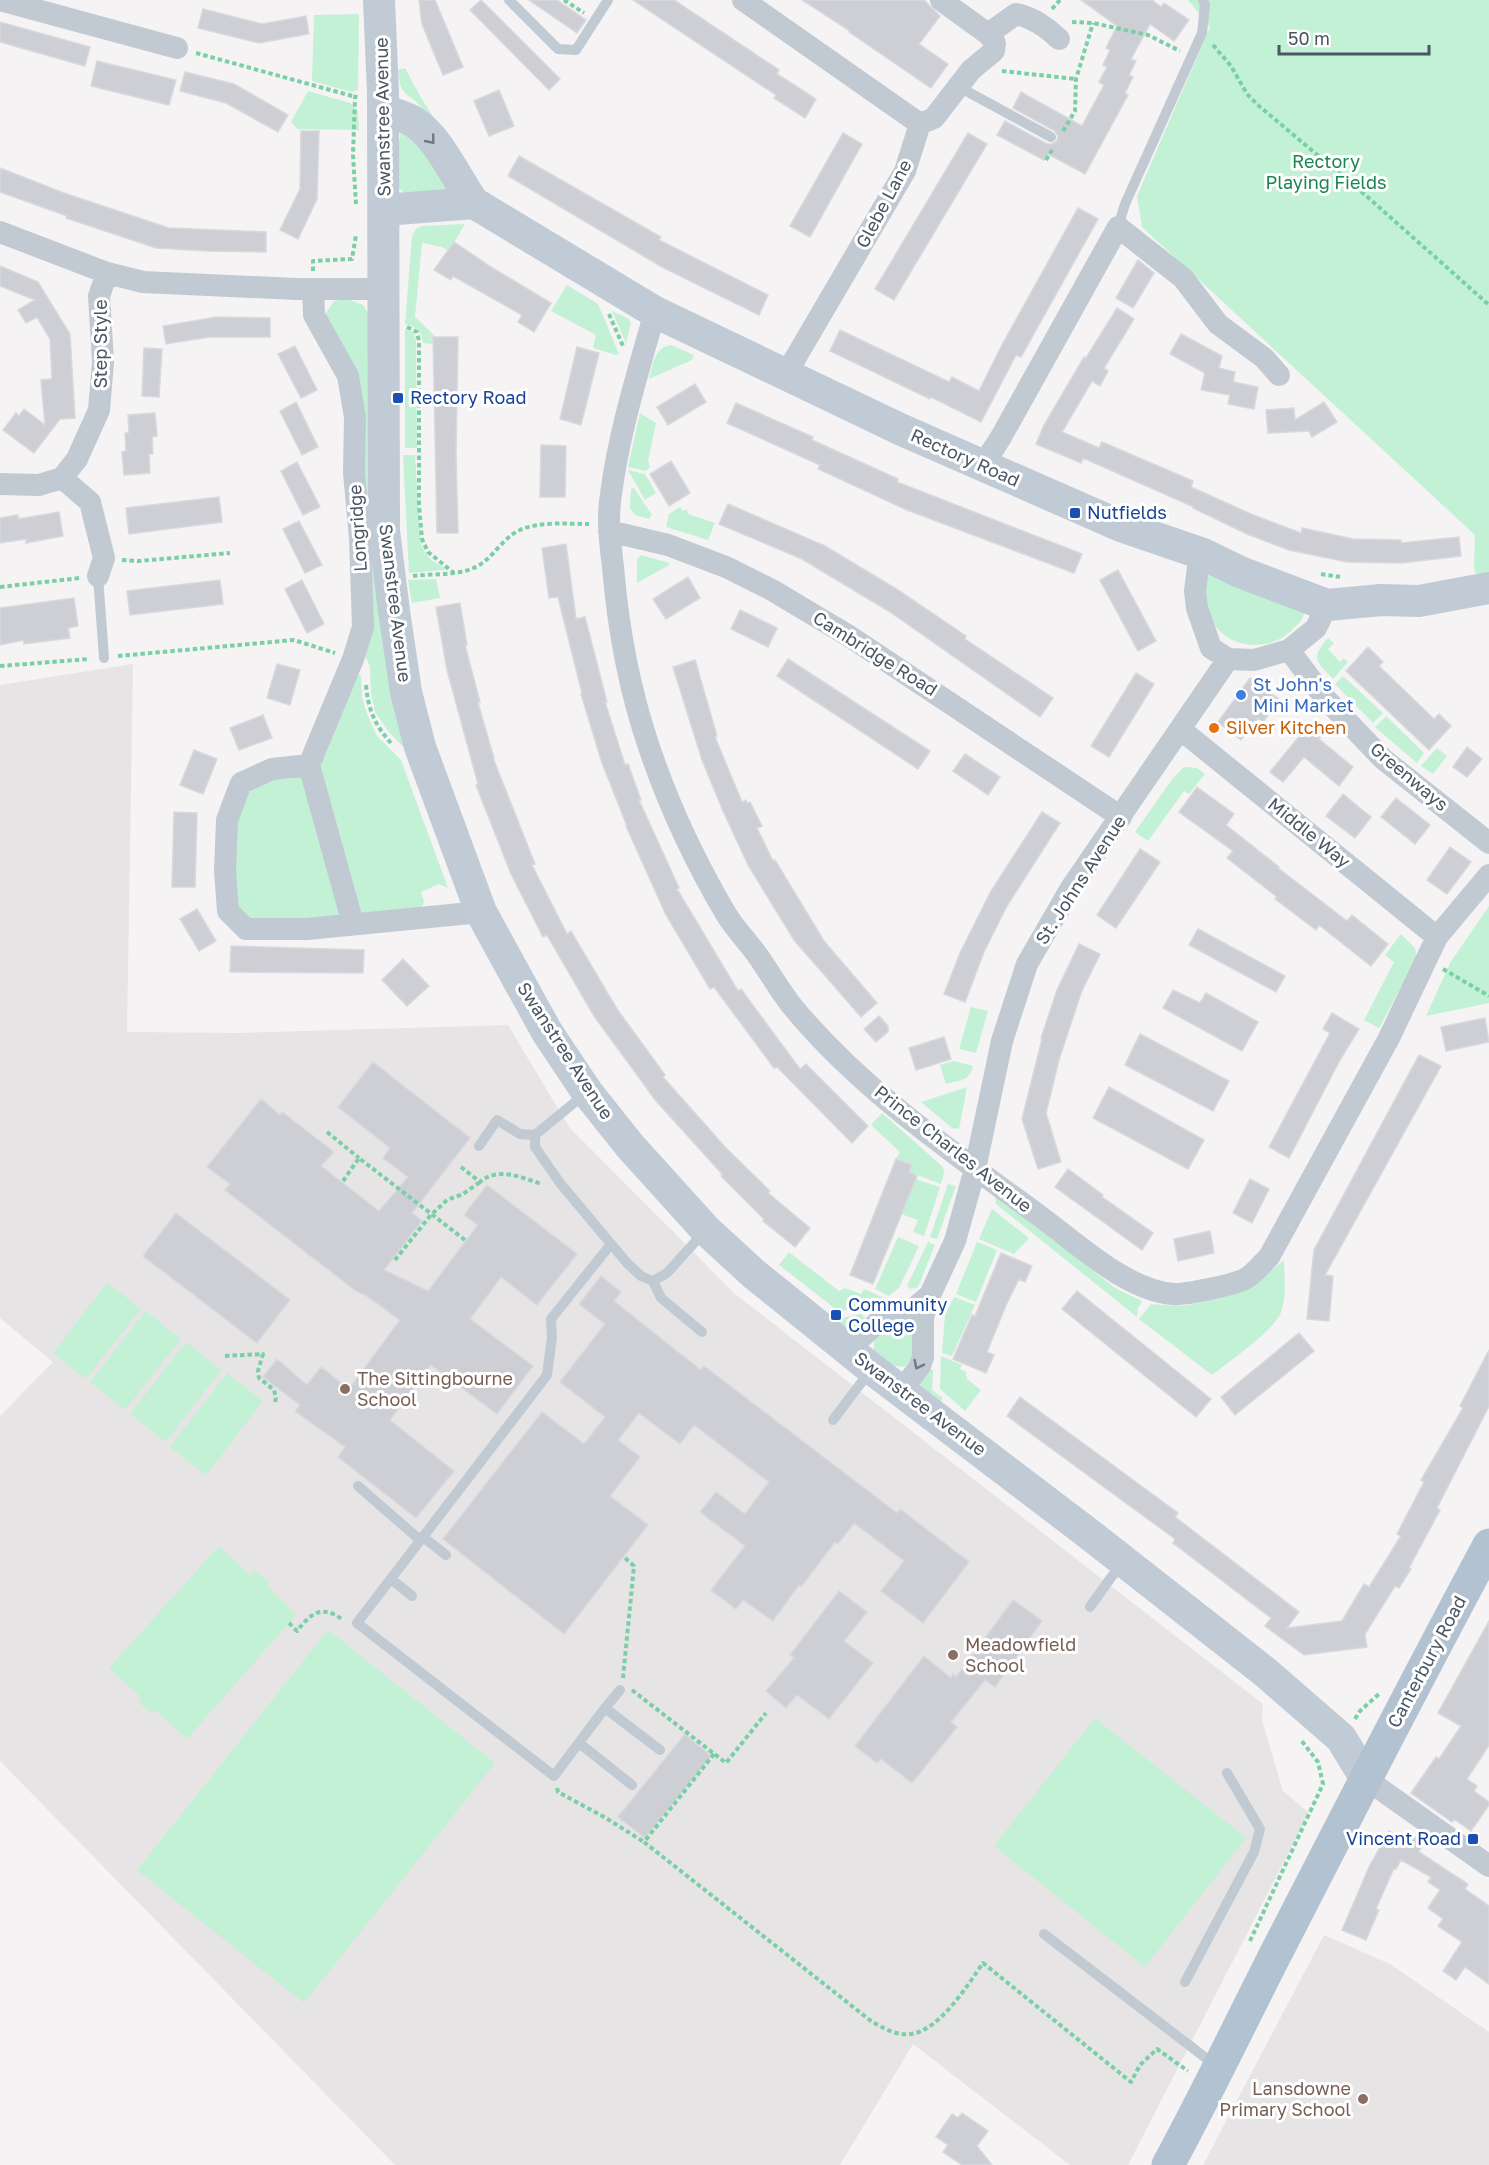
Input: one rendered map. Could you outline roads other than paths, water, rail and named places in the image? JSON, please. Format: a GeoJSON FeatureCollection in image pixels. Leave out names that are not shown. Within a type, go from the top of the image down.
{"type":"FeatureCollection","features":[{"type":"Feature","properties":{"kind":"main road","name":"Canterbury Road"},"geometry":{"type":"LineString","coordinates":[[1168,2165],[1206,2095],[1202,2064],[1366,1779],[1489,1545]]}},
{"type":"Feature","properties":{"kind":"street"},"geometry":{"type":"LineString","coordinates":[[0,0],[177,48]]}},
{"type":"Feature","properties":{"kind":"street","name":"Swanstree Avenue"},"geometry":{"type":"LineString","coordinates":[[379,0],[370,98],[370,209],[383,254],[385,289],[384,531],[403,670],[420,747],[481,912],[547,1032],[587,1092],[630,1146],[706,1230],[754,1274],[872,1369],[1265,1672],[1341,1738],[1366,1779]]}},
{"type":"Feature","properties":{"kind":"street"},"geometry":{"type":"LineString","coordinates":[[753,3],[920,124],[934,118],[971,70],[994,51],[995,43],[988,33],[941,0]]}},
{"type":"Feature","properties":{"kind":"street"},"geometry":{"type":"LineString","coordinates":[[988,33],[1016,14],[1029,16],[1043,25],[1065,31]]}},
{"type":"Feature","properties":{"kind":"street","name":"Rectory Road"},"geometry":{"type":"LineString","coordinates":[[370,98],[413,121],[427,135],[445,157],[474,204],[655,312],[902,430],[1121,526],[1203,554],[1240,572],[1327,604],[1381,600],[1419,601],[1489,588]]}},
{"type":"Feature","properties":{"kind":"street","name":"Glebe Lane"},"geometry":{"type":"LineString","coordinates":[[786,374],[905,171],[920,124]]}},
{"type":"Feature","properties":{"kind":"street"},"geometry":{"type":"LineString","coordinates":[[370,209],[474,204]]}},
{"type":"Feature","properties":{"kind":"street"},"geometry":{"type":"LineString","coordinates":[[983,465],[1118,227],[1183,278],[1218,324],[1264,358],[1279,375]]}},
{"type":"Feature","properties":{"kind":"street"},"geometry":{"type":"LineString","coordinates":[[0,232],[107,273],[144,282],[313,289],[385,289]]}},
{"type":"Feature","properties":{"kind":"street","name":"Step Style"},"geometry":{"type":"LineString","coordinates":[[62,478],[77,459],[99,410],[103,362],[99,296],[107,273]]}},
{"type":"Feature","properties":{"kind":"street","name":"Longridge"},"geometry":{"type":"LineString","coordinates":[[309,765],[353,659],[363,627],[360,538],[354,472],[355,417],[348,376],[314,315],[313,289]]}},
{"type":"Feature","properties":{"kind":"street","name":"Prince Charles Avenue"},"geometry":{"type":"LineString","coordinates":[[655,312],[634,381],[615,468],[610,496],[609,527],[616,602],[631,678],[650,750],[675,813],[703,872],[728,916],[790,1003],[830,1050],[910,1121],[1102,1262],[1139,1286],[1174,1294],[1205,1290],[1245,1279],[1269,1257],[1284,1234],[1389,1038],[1437,937],[1489,875]]}},
{"type":"Feature","properties":{"kind":"street"},"geometry":{"type":"LineString","coordinates":[[0,484],[39,485],[62,478],[90,501],[101,567]]}},
{"type":"Feature","properties":{"kind":"street","name":"Cambridge Road"},"geometry":{"type":"LineString","coordinates":[[609,527],[668,545],[726,567],[771,590],[859,642],[1121,817]]}},
{"type":"Feature","properties":{"kind":"street"},"geometry":{"type":"LineString","coordinates":[[1203,554],[1198,567],[1195,591],[1197,608],[1211,648],[1228,659],[1254,660],[1289,650],[1316,628],[1327,604]]}},
{"type":"Feature","properties":{"kind":"street","name":"Greenways"},"geometry":{"type":"LineString","coordinates":[[1289,650],[1325,698],[1383,759],[1489,843]]}},
{"type":"Feature","properties":{"kind":"street","name":"St. Johns Avenue"},"geometry":{"type":"LineString","coordinates":[[902,1390],[920,1366],[923,1358],[924,1317],[930,1295],[955,1241],[975,1169],[1002,1041],[1027,964],[1071,888],[1228,659]]}},
{"type":"Feature","properties":{"kind":"street","name":"Middle Way"},"geometry":{"type":"LineString","coordinates":[[1180,729],[1437,937]]}},
{"type":"Feature","properties":{"kind":"street"},"geometry":{"type":"LineString","coordinates":[[353,924],[309,765],[272,769],[241,783],[226,820],[225,872],[228,911],[246,929],[307,929],[481,912]]}},
{"type":"Feature","properties":{"kind":"street","name":"St. Johns Avenue"},"geometry":{"type":"LineString","coordinates":[[844,1345],[863,1336],[877,1323],[889,1317],[910,1312],[930,1295]]}},
{"type":"Feature","properties":{"kind":"street"},"geometry":{"type":"LineString","coordinates":[[1366,1779],[1489,1866]]}},
{"type":"Feature","properties":{"kind":"lane"},"geometry":{"type":"LineString","coordinates":[[509,0],[558,49],[576,50],[608,0]]}},
{"type":"Feature","properties":{"kind":"lane"},"geometry":{"type":"LineString","coordinates":[[1118,227],[1125,204],[1202,33],[1205,5],[1203,0]]}},
{"type":"Feature","properties":{"kind":"lane"},"geometry":{"type":"LineString","coordinates":[[959,87],[1051,137]]}},
{"type":"Feature","properties":{"kind":"lane"},"geometry":{"type":"LineString","coordinates":[[101,567],[104,658]]}},
{"type":"Feature","properties":{"kind":"lane"},"geometry":{"type":"LineString","coordinates":[[479,1146],[496,1120],[520,1134],[535,1135],[587,1092]]}},
{"type":"Feature","properties":{"kind":"lane"},"geometry":{"type":"LineString","coordinates":[[535,1135],[535,1147],[560,1183],[611,1244],[641,1276],[653,1281],[661,1298],[702,1332]]}},
{"type":"Feature","properties":{"kind":"lane"},"geometry":{"type":"LineString","coordinates":[[653,1281],[666,1273],[706,1230]]}},
{"type":"Feature","properties":{"kind":"lane"},"geometry":{"type":"LineString","coordinates":[[611,1244],[551,1319],[552,1337],[547,1375],[357,1623],[554,1776],[621,1686]]}},
{"type":"Feature","properties":{"kind":"lane"},"geometry":{"type":"LineString","coordinates":[[834,1420],[872,1369]]}},
{"type":"Feature","properties":{"kind":"lane"},"geometry":{"type":"LineString","coordinates":[[358,1486],[422,1539],[446,1555]]}},
{"type":"Feature","properties":{"kind":"lane"},"geometry":{"type":"LineString","coordinates":[[1090,1607],[1112,1576],[1126,1563]]}},
{"type":"Feature","properties":{"kind":"lane"},"geometry":{"type":"LineString","coordinates":[[391,1579],[412,1596]]}},
{"type":"Feature","properties":{"kind":"lane"},"geometry":{"type":"LineString","coordinates":[[605,1708],[660,1750]]}},
{"type":"Feature","properties":{"kind":"lane"},"geometry":{"type":"LineString","coordinates":[[579,1743],[632,1785]]}},
{"type":"Feature","properties":{"kind":"lane"},"geometry":{"type":"LineString","coordinates":[[1185,1982],[1254,1852],[1260,1829],[1227,1773]]}},
{"type":"Feature","properties":{"kind":"lane"},"geometry":{"type":"LineString","coordinates":[[1044,1934],[1202,2064]]}},
{"type":"Feature","properties":{"kind":"place","name":"Rectory Road"},"geometry":{"type":"Point","coordinates":[398,398]}},
{"type":"Feature","properties":{"kind":"place","name":"Nutfields"},"geometry":{"type":"Point","coordinates":[1075,513]}},
{"type":"Feature","properties":{"kind":"place","name":"St John's Mini Market"},"geometry":{"type":"Point","coordinates":[1241,695]}},
{"type":"Feature","properties":{"kind":"place","name":"Silver Kitchen"},"geometry":{"type":"Point","coordinates":[1214,728]}},
{"type":"Feature","properties":{"kind":"place","name":"Community College"},"geometry":{"type":"Point","coordinates":[836,1315]}},
{"type":"Feature","properties":{"kind":"place","name":"The Sittingbourne School"},"geometry":{"type":"Point","coordinates":[345,1389]}},
{"type":"Feature","properties":{"kind":"place","name":"Meadowfield School"},"geometry":{"type":"Point","coordinates":[953,1655]}},
{"type":"Feature","properties":{"kind":"place","name":"Vincent Road"},"geometry":{"type":"Point","coordinates":[1473,1839]}},
{"type":"Feature","properties":{"kind":"place","name":"Lansdowne Primary School"},"geometry":{"type":"Point","coordinates":[1363,2099]}},
{"type":"Feature","properties":{"kind":"park label","name":"Rectory Playing Fields"},"geometry":{"type":"Point","coordinates":[1326,172]}}]}
